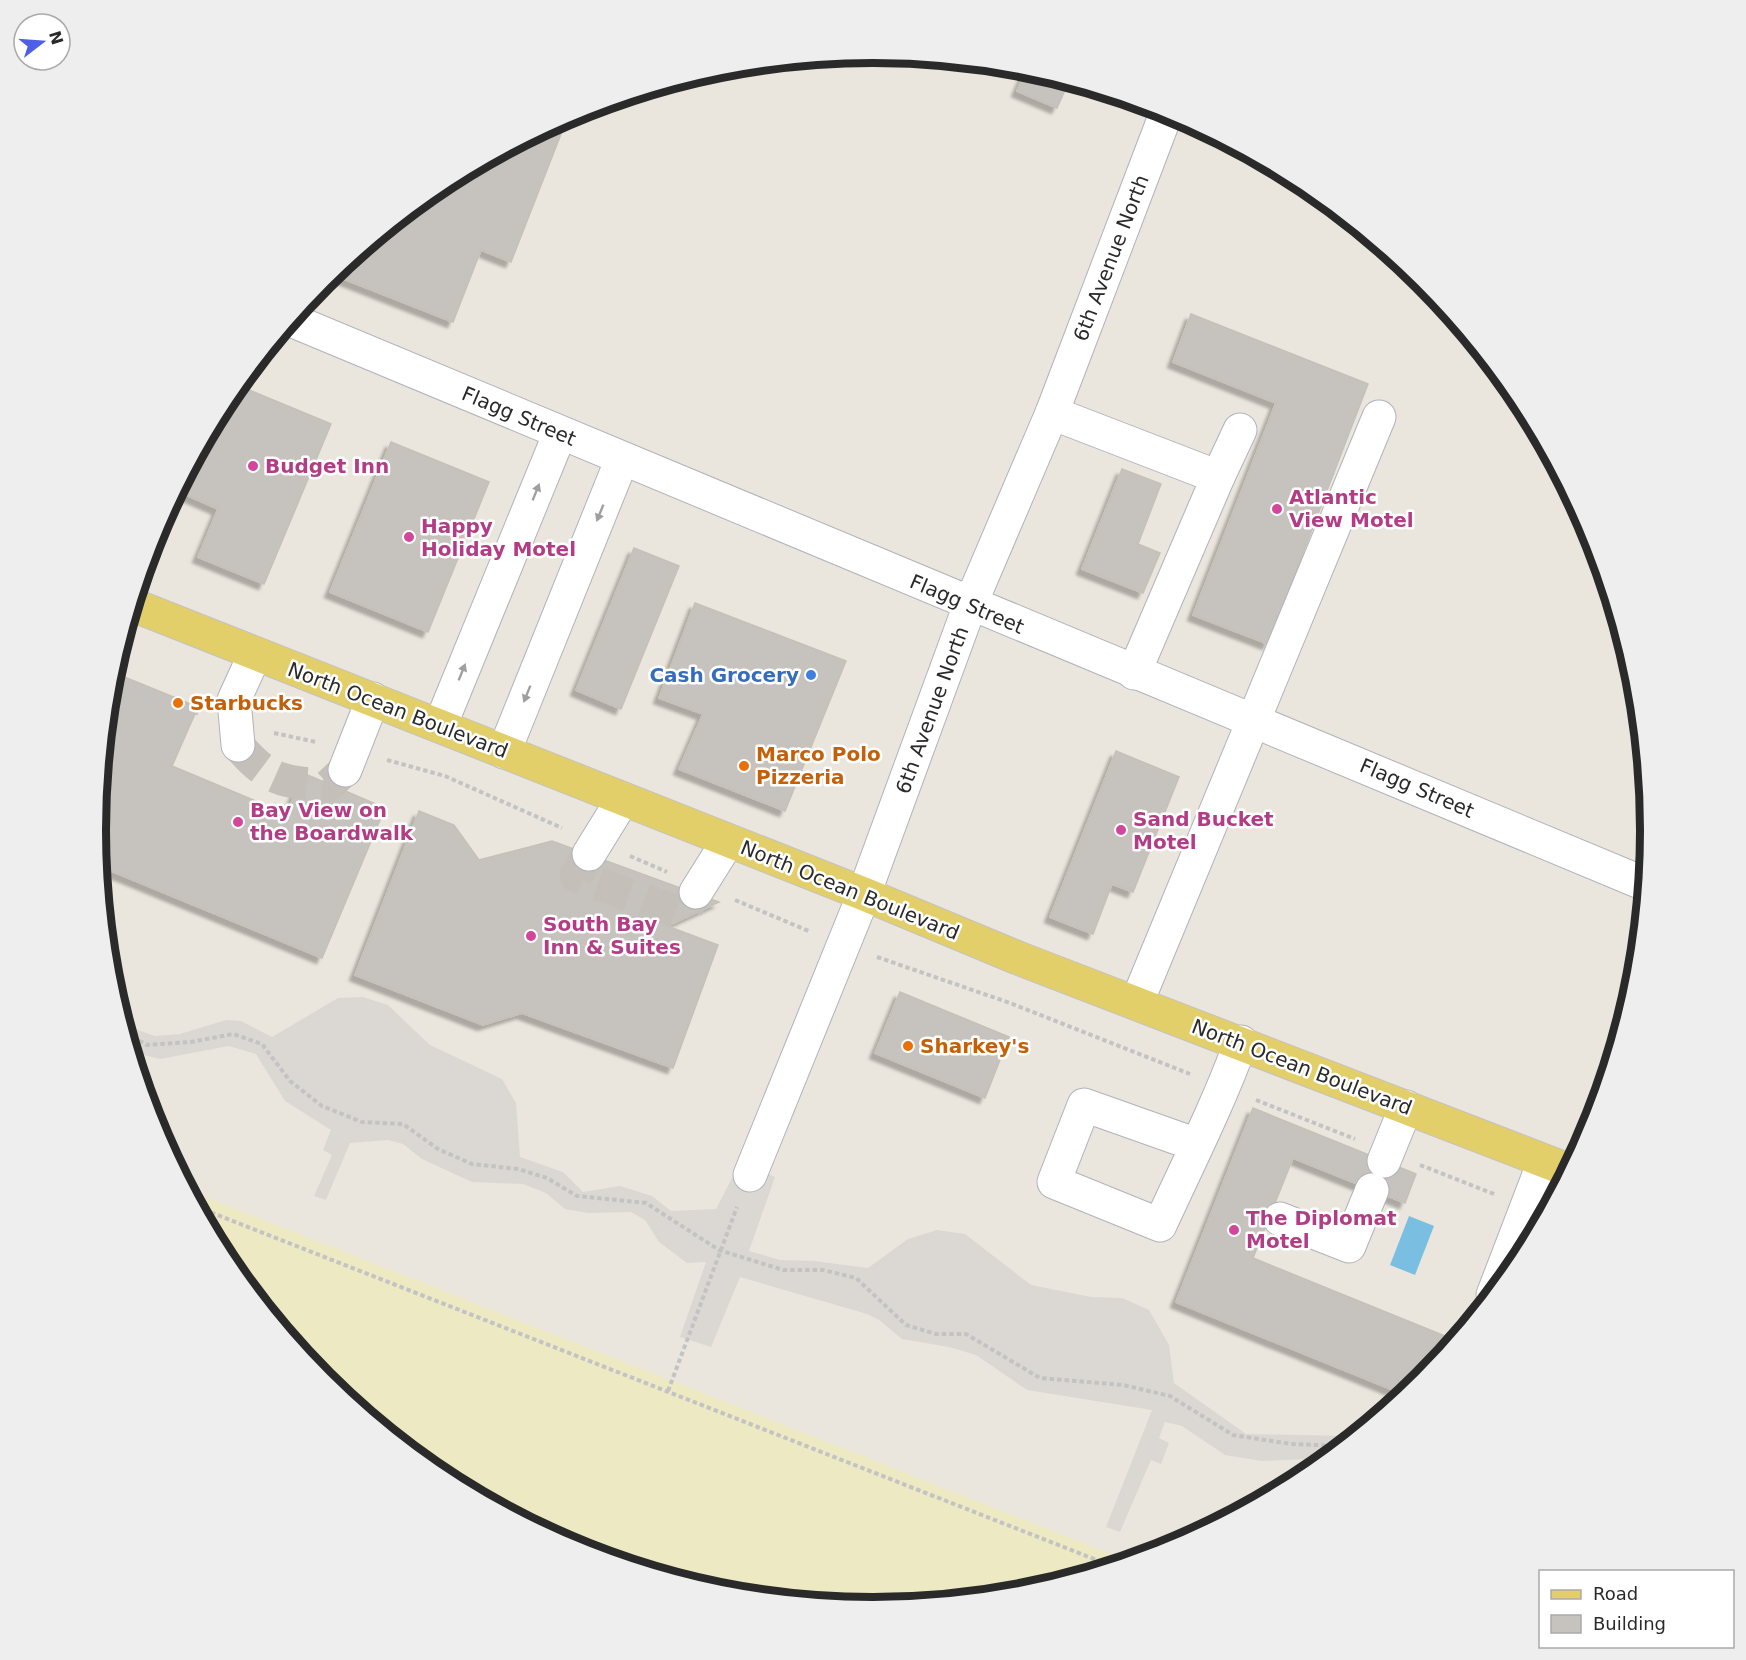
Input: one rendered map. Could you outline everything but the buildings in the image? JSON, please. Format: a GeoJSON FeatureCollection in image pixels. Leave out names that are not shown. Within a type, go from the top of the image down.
{"type":"FeatureCollection","features":[{"type":"Feature","properties":{"kind":"main road","name":"North Ocean Boulevard"},"geometry":{"type":"LineString","coordinates":[[139,608],[864,894],[1018,958],[1241,1042],[1556,1166]]}},
{"type":"Feature","properties":{"kind":"street","name":"6th Avenue North"},"geometry":{"type":"LineString","coordinates":[[750,1175],[864,894],[970,605],[1052,413],[1164,120]]}},
{"type":"Feature","properties":{"kind":"street","name":"Flagg Street"},"geometry":{"type":"LineString","coordinates":[[297,323],[970,605],[1254,720],[1638,881]]}},
{"type":"Feature","properties":{"kind":"street"},"geometry":{"type":"LineString","coordinates":[[1052,413],[1218,477]]}},
{"type":"Feature","properties":{"kind":"street"},"geometry":{"type":"LineString","coordinates":[[1137,1002],[1379,417]]}},
{"type":"Feature","properties":{"kind":"street"},"geometry":{"type":"LineString","coordinates":[[1134,673],[1240,430]]}},
{"type":"Feature","properties":{"kind":"street"},"geometry":{"type":"LineString","coordinates":[[440,726],[560,433]]}},
{"type":"Feature","properties":{"kind":"street"},"geometry":{"type":"LineString","coordinates":[[504,752],[622,459]]}},
{"type":"Feature","properties":{"kind":"street"},"geometry":{"type":"LineString","coordinates":[[238,746],[234,700],[255,654]]}},
{"type":"Feature","properties":{"kind":"street"},"geometry":{"type":"LineString","coordinates":[[345,770],[373,699]]}},
{"type":"Feature","properties":{"kind":"street"},"geometry":{"type":"LineString","coordinates":[[589,854],[623,799]]}},
{"type":"Feature","properties":{"kind":"street"},"geometry":{"type":"LineString","coordinates":[[696,892],[728,841]]}},
{"type":"Feature","properties":{"kind":"street"},"geometry":{"type":"LineString","coordinates":[[1197,1145],[1224,1087],[1241,1042]]}},
{"type":"Feature","properties":{"kind":"street"},"geometry":{"type":"LineString","coordinates":[[1280,1219],[1349,1246],[1406,1107]]}},
{"type":"Feature","properties":{"kind":"street"},"geometry":{"type":"LineString","coordinates":[[1514,1250],[1556,1166]]}},
{"type":"Feature","properties":{"kind":"path"},"geometry":{"type":"LineString","coordinates":[[135,1038],[147,1045],[191,1042],[233,1034],[243,1037],[262,1044],[290,1081],[322,1106],[362,1122],[403,1124],[438,1149],[472,1164],[518,1169],[547,1178],[577,1196],[646,1203],[719,1250],[783,1270],[823,1270],[856,1278],[906,1325],[936,1334],[966,1334],[1040,1378],[1123,1385],[1170,1396],[1233,1435],[1291,1444],[1331,1446]]}},
{"type":"Feature","properties":{"kind":"path"},"geometry":{"type":"LineString","coordinates":[[668,1392],[719,1250],[750,1175]]}},
{"type":"Feature","properties":{"kind":"path"},"geometry":{"type":"LineString","coordinates":[[207,1211],[1101,1562]]}},
{"type":"Feature","properties":{"kind":"sand"},"geometry":{"type":"Polygon","coordinates":[[[198,1194],[1118,1557],[1072,1571],[1023,1582],[923,1595],[873,1597],[773,1590],[723,1582],[674,1571],[579,1539],[489,1494],[447,1468],[367,1407],[296,1336],[264,1297],[235,1256],[198,1194]]]}},
{"type":"Feature","properties":{"kind":"shaded area"},"geometry":{"type":"Polygon","coordinates":[[[363,997],[388,1005],[430,1045],[502,1079],[516,1103],[520,1157],[563,1172],[583,1192],[620,1186],[652,1196],[671,1211],[716,1209],[741,1161],[775,1177],[749,1251],[780,1260],[814,1261],[868,1268],[908,1239],[937,1230],[965,1234],[1031,1285],[1091,1297],[1122,1298],[1149,1310],[1169,1345],[1174,1383],[1246,1434],[1344,1436],[1312,1459],[1262,1461],[1225,1455],[1182,1426],[1165,1422],[1159,1438],[1169,1443],[1161,1464],[1151,1460],[1120,1532],[1106,1527],[1152,1410],[1027,1390],[976,1355],[949,1347],[902,1339],[879,1320],[867,1314],[740,1277],[711,1347],[680,1337],[706,1262],[687,1263],[659,1242],[645,1220],[631,1212],[588,1213],[565,1209],[546,1193],[523,1184],[472,1182],[422,1159],[403,1144],[388,1140],[350,1143],[326,1200],[314,1196],[332,1155],[323,1150],[331,1130],[285,1101],[256,1054],[229,1046],[160,1059],[140,1054],[131,1025],[138,1030],[155,1036],[180,1034],[226,1020],[241,1021],[272,1037],[338,998],[363,997]]]}},
{"type":"Feature","properties":{"kind":"water"},"geometry":{"type":"Polygon","coordinates":[[[1409,1216],[1434,1226],[1415,1275],[1390,1265],[1409,1216]]]}},
{"type":"Feature","properties":{"kind":"tunnel"},"geometry":{"type":"LineString","coordinates":[[238,745],[268,773],[289,781],[329,785],[345,770]]}},
{"type":"Feature","properties":{"kind":"tunnel"},"geometry":{"type":"LineString","coordinates":[[589,854],[576,876],[683,914],[696,892]]}},
{"type":"Feature","properties":{"kind":"place","name":"Budget Inn"},"geometry":{"type":"Point","coordinates":[253,466]}},
{"type":"Feature","properties":{"kind":"place","name":"Atlantic View Motel"},"geometry":{"type":"Point","coordinates":[1277,509]}},
{"type":"Feature","properties":{"kind":"place","name":"Happy Holiday Motel"},"geometry":{"type":"Point","coordinates":[409,537]}},
{"type":"Feature","properties":{"kind":"place","name":"Cash Grocery"},"geometry":{"type":"Point","coordinates":[811,675]}},
{"type":"Feature","properties":{"kind":"place","name":"Starbucks"},"geometry":{"type":"Point","coordinates":[178,703]}},
{"type":"Feature","properties":{"kind":"place","name":"Marco Polo Pizzeria"},"geometry":{"type":"Point","coordinates":[744,766]}},
{"type":"Feature","properties":{"kind":"place","name":"Bay View on the Boardwalk"},"geometry":{"type":"Point","coordinates":[238,822]}},
{"type":"Feature","properties":{"kind":"place","name":"Sand Bucket Motel"},"geometry":{"type":"Point","coordinates":[1121,830]}},
{"type":"Feature","properties":{"kind":"place","name":"South Bay Inn & Suites"},"geometry":{"type":"Point","coordinates":[531,936]}},
{"type":"Feature","properties":{"kind":"place","name":"Sharkey's"},"geometry":{"type":"Point","coordinates":[908,1046]}},
{"type":"Feature","properties":{"kind":"place","name":"The Diplomat Motel"},"geometry":{"type":"Point","coordinates":[1234,1230]}}]}
